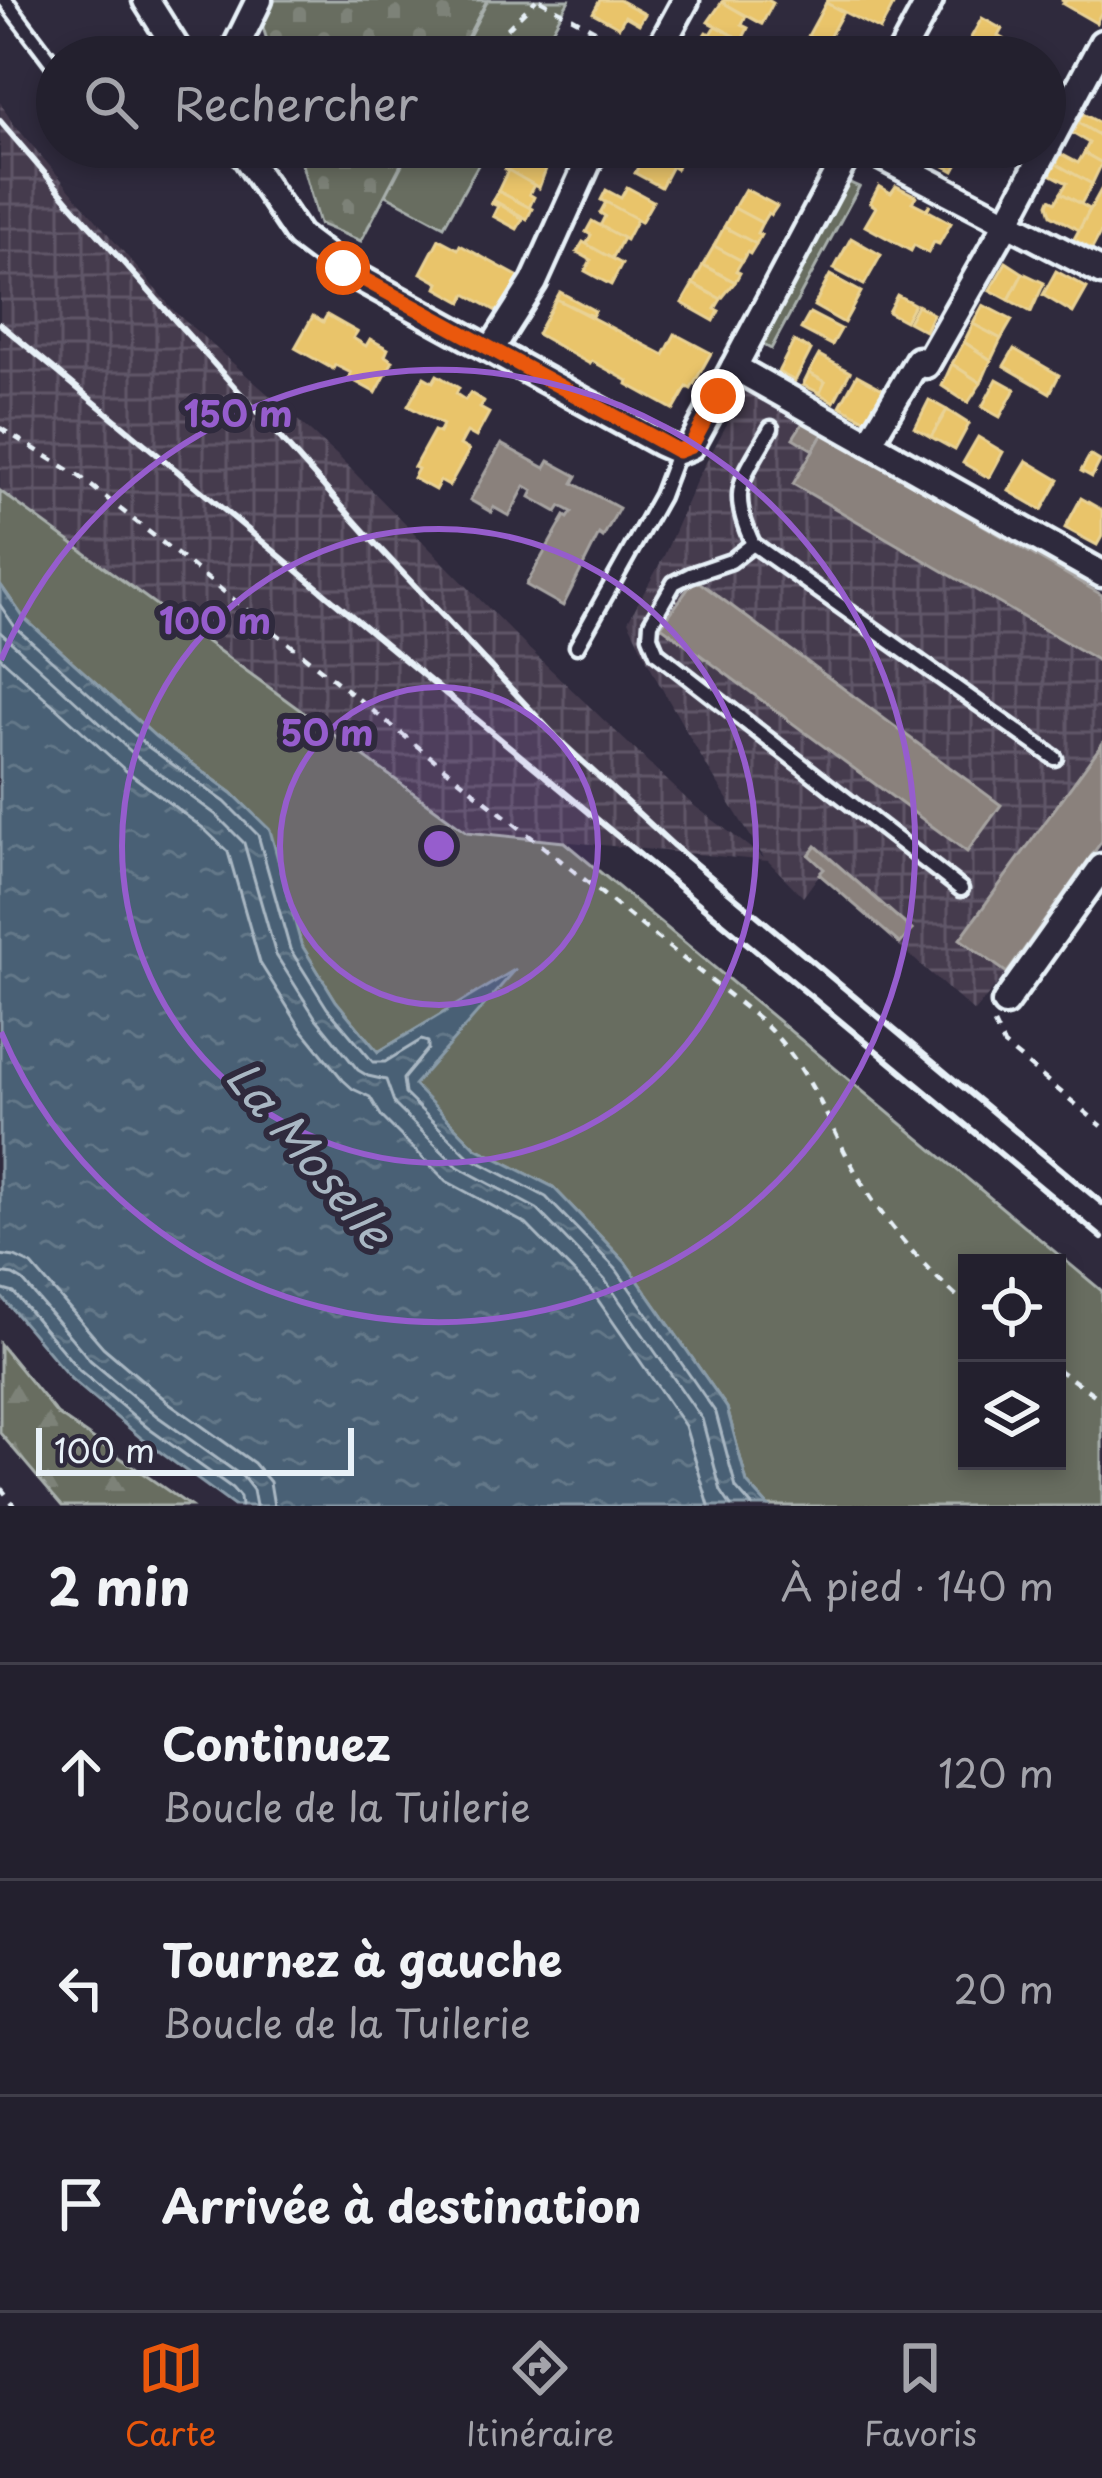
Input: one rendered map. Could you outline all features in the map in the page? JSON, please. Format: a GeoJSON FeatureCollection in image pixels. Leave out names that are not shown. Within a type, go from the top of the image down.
{"type":"FeatureCollection","features":[{"type":"Feature","properties":{"kind":"street"},"geometry":{"type":"LineString","coordinates":[[146,0],[169,36]]}},
{"type":"Feature","properties":{"kind":"street"},"geometry":{"type":"LineString","coordinates":[[241,36],[259,0]]}},
{"type":"Feature","properties":{"kind":"street"},"geometry":{"type":"LineString","coordinates":[[666,36],[686,0]]}},
{"type":"Feature","properties":{"kind":"street"},"geometry":{"type":"LineString","coordinates":[[910,36],[930,0]]}},
{"type":"Feature","properties":{"kind":"street"},"geometry":{"type":"LineString","coordinates":[[1066,111],[1102,43]]}},
{"type":"Feature","properties":{"kind":"street"},"geometry":{"type":"LineString","coordinates":[[253,168],[299,236],[320,253],[678,451],[691,446],[840,168]]}},
{"type":"Feature","properties":{"kind":"street"},"geometry":{"type":"LineString","coordinates":[[492,349],[534,282],[586,168]]}},
{"type":"Feature","properties":{"kind":"street"},"geometry":{"type":"LineString","coordinates":[[903,168],[1102,272]]}},
{"type":"Feature","properties":{"kind":"street"},"geometry":{"type":"LineString","coordinates":[[868,443],[918,361],[926,364],[1036,168]]}},
{"type":"Feature","properties":{"kind":"street"},"geometry":{"type":"LineString","coordinates":[[734,367],[1102,574]]}},
{"type":"Feature","properties":{"kind":"street"},"geometry":{"type":"LineString","coordinates":[[1005,1003],[1102,867]]}},
{"type":"Feature","properties":{"kind":"lane"},"geometry":{"type":"LineString","coordinates":[[4,0],[36,42]]}},
{"type":"Feature","properties":{"kind":"lane"},"geometry":{"type":"LineString","coordinates":[[771,428],[740,483],[739,513],[753,544],[1055,758]]}},
{"type":"Feature","properties":{"kind":"lane"},"geometry":{"type":"LineString","coordinates":[[577,646],[661,496],[678,451]]}},
{"type":"Feature","properties":{"kind":"lane"},"geometry":{"type":"LineString","coordinates":[[753,544],[731,562],[674,584],[651,622],[650,636],[658,653],[961,889]]}},
{"type":"Feature","properties":{"kind":"path"},"geometry":{"type":"LineString","coordinates":[[500,36],[538,0],[604,36]]}},
{"type":"Feature","properties":{"kind":"path"},"geometry":{"type":"LineString","coordinates":[[0,428],[79,476],[780,1038],[799,1062],[862,1184],[884,1216],[958,1296]]}},
{"type":"Feature","properties":{"kind":"path"},"geometry":{"type":"LineString","coordinates":[[1004,1045],[1102,1126]]}},
{"type":"Feature","properties":{"kind":"path"},"geometry":{"type":"LineString","coordinates":[[1066,1375],[1102,1400]]}},
{"type":"Feature","properties":{"kind":"path"},"geometry":{"type":"LineString","coordinates":[[0,1487],[15,1506]]}},
{"type":"Feature","properties":{"kind":"shaded area"},"geometry":{"type":"Polygon","coordinates":[[[0,102],[36,150],[36,168],[51,168],[175,312],[337,455],[524,644],[692,804],[764,858],[704,762],[628,621],[745,391],[1102,595],[1102,841],[974,1012],[819,875],[803,897],[768,861],[467,832],[0,491],[0,102]]]}},
{"type":"Feature","properties":{"kind":"green space"},"geometry":{"type":"Polygon","coordinates":[[[275,0],[487,0],[468,36],[266,36],[262,24],[275,0]]]}},
{"type":"Feature","properties":{"kind":"green space"},"geometry":{"type":"Polygon","coordinates":[[[488,0],[569,0],[549,36],[469,36],[488,0]]]}},
{"type":"Feature","properties":{"kind":"green space"},"geometry":{"type":"Polygon","coordinates":[[[303,168],[399,168],[361,241],[319,224],[303,168]]]}},
{"type":"Feature","properties":{"kind":"green space"},"geometry":{"type":"Polygon","coordinates":[[[400,168],[476,168],[444,226],[386,195],[400,168]]]}},
{"type":"Feature","properties":{"kind":"green space"},"geometry":{"type":"Polygon","coordinates":[[[848,182],[859,187],[771,349],[762,344],[848,182]]]}},
{"type":"Feature","properties":{"kind":"green space"},"geometry":{"type":"Polygon","coordinates":[[[0,491],[467,832],[564,842],[1058,1254],[958,1254],[958,1470],[1066,1470],[1066,1261],[1102,1291],[1102,1506],[768,1506],[747,1483],[727,1408],[625,1262],[553,1187],[476,1148],[413,1085],[512,972],[378,1052],[336,1001],[301,944],[269,830],[232,793],[156,737],[23,617],[0,584],[0,491]]]}},
{"type":"Feature","properties":{"kind":"green space"},"geometry":{"type":"Polygon","coordinates":[[[0,1344],[57,1414],[190,1506],[62,1506],[0,1433],[0,1344]]]}},
{"type":"Feature","properties":{"kind":"water","name":"La Moselle"},"geometry":{"type":"Polygon","coordinates":[[[0,584],[23,617],[156,737],[232,793],[270,830],[301,944],[336,1001],[378,1052],[516,969],[414,1085],[476,1148],[553,1187],[625,1262],[727,1408],[747,1483],[768,1506],[234,1506],[71,1379],[0,1295],[0,584]]]}},
{"type":"Feature","properties":{"kind":"building: Logements"},"geometry":{"type":"Polygon","coordinates":[[[600,0],[619,0],[645,14],[639,24],[625,16],[619,27],[593,13],[600,0]]]}},
{"type":"Feature","properties":{"kind":"building: Logements"},"geometry":{"type":"Polygon","coordinates":[[[724,0],[768,0],[773,3],[762,24],[724,0]]]}},
{"type":"Feature","properties":{"kind":"building: Logements"},"geometry":{"type":"Polygon","coordinates":[[[896,0],[880,30],[826,3],[896,0]]]}},
{"type":"Feature","properties":{"kind":"building: Logements"},"geometry":{"type":"Polygon","coordinates":[[[1061,0],[1102,0],[1102,11],[1096,23],[1061,0]]]}},
{"type":"Feature","properties":{"kind":"building: Logements"},"geometry":{"type":"Polygon","coordinates":[[[722,2],[746,16],[742,25],[748,28],[744,36],[734,36],[708,22],[722,2]]]}},
{"type":"Feature","properties":{"kind":"building: Logements"},"geometry":{"type":"Polygon","coordinates":[[[826,3],[843,12],[830,36],[808,36],[826,3]]]}},
{"type":"Feature","properties":{"kind":"building: Logements"},"geometry":{"type":"Polygon","coordinates":[[[982,18],[1002,29],[998,36],[972,36],[982,18]]]}},
{"type":"Feature","properties":{"kind":"building: Logements"},"geometry":{"type":"Polygon","coordinates":[[[716,26],[735,36],[703,36],[716,26]]]}},
{"type":"Feature","properties":{"kind":"building: Logements"},"geometry":{"type":"Polygon","coordinates":[[[1083,114],[1102,120],[1102,137],[1078,123],[1083,114]]]}},
{"type":"Feature","properties":{"kind":"building: Logements"},"geometry":{"type":"Polygon","coordinates":[[[1078,123],[1102,137],[1102,163],[1084,153],[1089,143],[1072,133],[1078,123]]]}},
{"type":"Feature","properties":{"kind":"building: Logements"},"geometry":{"type":"Polygon","coordinates":[[[1084,153],[1102,163],[1092,184],[1063,168],[1066,157],[1078,163],[1084,153]]]}},
{"type":"Feature","properties":{"kind":"building: Logements"},"geometry":{"type":"Polygon","coordinates":[[[506,168],[546,168],[539,188],[506,168]]]}},
{"type":"Feature","properties":{"kind":"building: Logements"},"geometry":{"type":"Polygon","coordinates":[[[638,168],[671,168],[661,187],[635,173],[638,168]]]}},
{"type":"Feature","properties":{"kind":"building: Logements"},"geometry":{"type":"Polygon","coordinates":[[[1054,168],[1063,168],[1092,184],[1081,204],[1061,193],[1067,183],[1050,174],[1054,168]]]}},
{"type":"Feature","properties":{"kind":"building: Logements"},"geometry":{"type":"Polygon","coordinates":[[[508,170],[534,185],[529,208],[498,191],[508,170]]]}},
{"type":"Feature","properties":{"kind":"building: Logements"},"geometry":{"type":"Polygon","coordinates":[[[879,186],[891,193],[896,186],[916,196],[912,202],[926,209],[930,204],[927,210],[951,223],[939,244],[934,242],[928,253],[914,245],[911,251],[865,226],[876,207],[870,203],[879,186]]]}},
{"type":"Feature","properties":{"kind":"building: Logements"},"geometry":{"type":"Polygon","coordinates":[[[627,187],[653,201],[641,222],[601,200],[606,190],[621,198],[627,187]]]}},
{"type":"Feature","properties":{"kind":"building: Logements"},"geometry":{"type":"Polygon","coordinates":[[[1102,188],[1102,230],[1092,249],[1074,239],[1102,188]]]}},
{"type":"Feature","properties":{"kind":"building: Logements"},"geometry":{"type":"Polygon","coordinates":[[[745,189],[777,206],[762,223],[734,208],[745,189]]]}},
{"type":"Feature","properties":{"kind":"building: Logements"},"geometry":{"type":"Polygon","coordinates":[[[498,191],[532,209],[527,219],[493,200],[498,191]]]}},
{"type":"Feature","properties":{"kind":"building: Logements"},"geometry":{"type":"Polygon","coordinates":[[[1061,193],[1090,209],[1079,230],[1051,215],[1050,199],[1056,202],[1061,193]]]}},
{"type":"Feature","properties":{"kind":"building: Logements"},"geometry":{"type":"Polygon","coordinates":[[[493,200],[523,219],[517,229],[493,216],[498,206],[493,200]]]}},
{"type":"Feature","properties":{"kind":"building: Logements"},"geometry":{"type":"Polygon","coordinates":[[[606,202],[637,219],[626,240],[600,226],[606,202]]]}},
{"type":"Feature","properties":{"kind":"building: Logements"},"geometry":{"type":"Polygon","coordinates":[[[734,208],[762,223],[756,244],[724,227],[734,208]]]}},
{"type":"Feature","properties":{"kind":"building: Logements"},"geometry":{"type":"Polygon","coordinates":[[[592,221],[623,238],[612,259],[586,245],[592,221]]]}},
{"type":"Feature","properties":{"kind":"building: Logements"},"geometry":{"type":"Polygon","coordinates":[[[724,227],[756,244],[742,261],[714,246],[724,227]]]}},
{"type":"Feature","properties":{"kind":"building: Logements"},"geometry":{"type":"Polygon","coordinates":[[[851,238],[881,255],[864,285],[834,269],[851,238]]]}},
{"type":"Feature","properties":{"kind":"building: Logements"},"geometry":{"type":"Polygon","coordinates":[[[439,239],[519,277],[498,312],[466,294],[462,302],[421,273],[439,239]]]}},
{"type":"Feature","properties":{"kind":"building: Logements"},"geometry":{"type":"Polygon","coordinates":[[[583,242],[622,264],[611,285],[585,271],[591,260],[577,252],[583,242]]]}},
{"type":"Feature","properties":{"kind":"building: Logements"},"geometry":{"type":"Polygon","coordinates":[[[714,246],[742,261],[735,282],[703,265],[714,246]]]}},
{"type":"Feature","properties":{"kind":"building: Logements"},"geometry":{"type":"Polygon","coordinates":[[[1006,262],[1023,273],[1009,300],[990,290],[1006,262]]]}},
{"type":"Feature","properties":{"kind":"building: Logements"},"geometry":{"type":"Polygon","coordinates":[[[703,265],[735,282],[721,299],[693,284],[703,265]]]}},
{"type":"Feature","properties":{"kind":"building: Logements"},"geometry":{"type":"Polygon","coordinates":[[[1056,271],[1087,288],[1073,313],[1043,295],[1056,271]]]}},
{"type":"Feature","properties":{"kind":"building: Logements"},"geometry":{"type":"Polygon","coordinates":[[[1023,273],[1044,283],[1031,312],[1009,300],[1023,273]]]}},
{"type":"Feature","properties":{"kind":"building: Logements"},"geometry":{"type":"Polygon","coordinates":[[[830,275],[861,292],[844,323],[814,306],[830,275]]]}},
{"type":"Feature","properties":{"kind":"building: Logements"},"geometry":{"type":"Polygon","coordinates":[[[693,284],[721,299],[714,321],[682,303],[693,284]]]}},
{"type":"Feature","properties":{"kind":"building: Logements"},"geometry":{"type":"Polygon","coordinates":[[[560,292],[595,311],[592,316],[556,299],[560,292]]]}},
{"type":"Feature","properties":{"kind":"building: Logements"},"geometry":{"type":"Polygon","coordinates":[[[897,295],[914,304],[905,321],[888,312],[897,295]]]}},
{"type":"Feature","properties":{"kind":"building: Logements"},"geometry":{"type":"Polygon","coordinates":[[[556,299],[664,355],[675,334],[711,353],[674,410],[537,334],[556,299]]]}},
{"type":"Feature","properties":{"kind":"building: Logements"},"geometry":{"type":"Polygon","coordinates":[[[917,305],[933,314],[925,331],[908,322],[917,305]]]}},
{"type":"Feature","properties":{"kind":"building: Logements"},"geometry":{"type":"Polygon","coordinates":[[[983,305],[1012,320],[1001,339],[973,324],[983,305]]]}},
{"type":"Feature","properties":{"kind":"building: Logements"},"geometry":{"type":"Polygon","coordinates":[[[810,313],[841,329],[832,345],[801,329],[810,313]]]}},
{"type":"Feature","properties":{"kind":"building: Logements"},"geometry":{"type":"Polygon","coordinates":[[[327,315],[357,332],[353,338],[366,346],[370,339],[388,349],[385,356],[393,361],[376,393],[349,378],[351,373],[335,365],[333,369],[295,348],[313,316],[323,322],[327,315]]]}},
{"type":"Feature","properties":{"kind":"building: Logements"},"geometry":{"type":"Polygon","coordinates":[[[973,324],[1001,339],[991,360],[964,342],[973,324]]]}},
{"type":"Feature","properties":{"kind":"building: Logements"},"geometry":{"type":"Polygon","coordinates":[[[794,341],[811,350],[795,381],[778,372],[794,341]]]}},
{"type":"Feature","properties":{"kind":"building: Logements"},"geometry":{"type":"Polygon","coordinates":[[[964,342],[991,360],[981,383],[952,364],[964,342]]]}},
{"type":"Feature","properties":{"kind":"building: Logements"},"geometry":{"type":"Polygon","coordinates":[[[1014,349],[1059,375],[1050,393],[1004,366],[1014,349]]]}},
{"type":"Feature","properties":{"kind":"building: Logements"},"geometry":{"type":"Polygon","coordinates":[[[819,355],[850,372],[834,402],[818,393],[825,382],[809,373],[819,355]]]}},
{"type":"Feature","properties":{"kind":"building: Logements"},"geometry":{"type":"Polygon","coordinates":[[[952,364],[981,383],[968,403],[942,386],[952,364]]]}},
{"type":"Feature","properties":{"kind":"building: Logements"},"geometry":{"type":"Polygon","coordinates":[[[809,373],[825,382],[820,393],[803,385],[809,373]]]}},
{"type":"Feature","properties":{"kind":"building: Logements"},"geometry":{"type":"Polygon","coordinates":[[[437,375],[459,388],[456,394],[465,400],[470,393],[484,401],[480,408],[489,413],[476,437],[467,432],[460,445],[469,450],[449,486],[440,481],[435,490],[413,478],[418,469],[414,467],[434,431],[439,433],[443,425],[408,406],[424,377],[433,382],[437,375]]]}},
{"type":"Feature","properties":{"kind":"building: Logements"},"geometry":{"type":"Polygon","coordinates":[[[857,375],[888,392],[876,425],[840,406],[857,375]]]}},
{"type":"Feature","properties":{"kind":"building: Logements"},"geometry":{"type":"Polygon","coordinates":[[[997,379],[1015,389],[1000,417],[982,407],[997,379]]]}},
{"type":"Feature","properties":{"kind":"building: Logements"},"geometry":{"type":"Polygon","coordinates":[[[929,400],[947,410],[931,437],[915,428],[929,400]]]}},
{"type":"Feature","properties":{"kind":"building: Logements"},"geometry":{"type":"Polygon","coordinates":[[[947,410],[969,424],[955,450],[931,437],[947,410]]]}},
{"type":"Feature","properties":{"kind":"building: Logements"},"geometry":{"type":"Polygon","coordinates":[[[978,437],[1003,452],[989,478],[963,463],[978,437]]]}},
{"type":"Feature","properties":{"kind":"building: Logements"},"geometry":{"type":"Polygon","coordinates":[[[1090,455],[1100,461],[1092,477],[1081,471],[1090,455]]]}},
{"type":"Feature","properties":{"kind":"building: Logements"},"geometry":{"type":"Polygon","coordinates":[[[1027,461],[1059,480],[1042,510],[1009,491],[1027,461]]]}},
{"type":"Feature","properties":{"kind":"building: Logements"},"geometry":{"type":"Polygon","coordinates":[[[1081,498],[1102,510],[1102,536],[1097,545],[1065,528],[1081,498]]]}},
{"type":"Feature","properties":{"kind":"building: Industrie"},"geometry":{"type":"Polygon","coordinates":[[[804,421],[824,432],[813,450],[793,438],[804,421]]]}},
{"type":"Feature","properties":{"kind":"building: Industrie"},"geometry":{"type":"Polygon","coordinates":[[[824,432],[1102,595],[1102,663],[793,484],[824,432]]]}},
{"type":"Feature","properties":{"kind":"building: Industrie"},"geometry":{"type":"Polygon","coordinates":[[[501,444],[545,468],[549,461],[577,476],[573,483],[619,508],[603,537],[599,534],[563,606],[526,585],[565,516],[572,512],[561,506],[557,512],[530,497],[533,491],[525,486],[509,516],[470,500],[501,444]]]}},
{"type":"Feature","properties":{"kind":"building: Industrie"},"geometry":{"type":"Polygon","coordinates":[[[695,579],[1001,805],[967,852],[661,626],[695,579]]]}},
{"type":"Feature","properties":{"kind":"building: Industrie"},"geometry":{"type":"Polygon","coordinates":[[[1102,744],[1102,841],[1007,973],[960,939],[1102,744]]]}},
{"type":"Feature","properties":{"kind":"building: Industrie"},"geometry":{"type":"Polygon","coordinates":[[[816,846],[912,930],[900,944],[819,874],[824,869],[809,855],[816,846]]]}},
{"type":"Feature","properties":{"kind":"railway"},"geometry":{"type":"LineString","coordinates":[[0,121],[36,163]]}},
{"type":"Feature","properties":{"kind":"railway"},"geometry":{"type":"LineString","coordinates":[[40,168],[371,539],[558,739],[674,846],[1102,1203]]}},
{"type":"Feature","properties":{"kind":"railway"},"geometry":{"type":"LineString","coordinates":[[0,324],[1102,1238]]}},
{"type":"Feature","properties":{"kind":"route"},"geometry":{"type":"LineString","coordinates":[[343,268],[678,451],[691,446],[718,396]]}}]}
